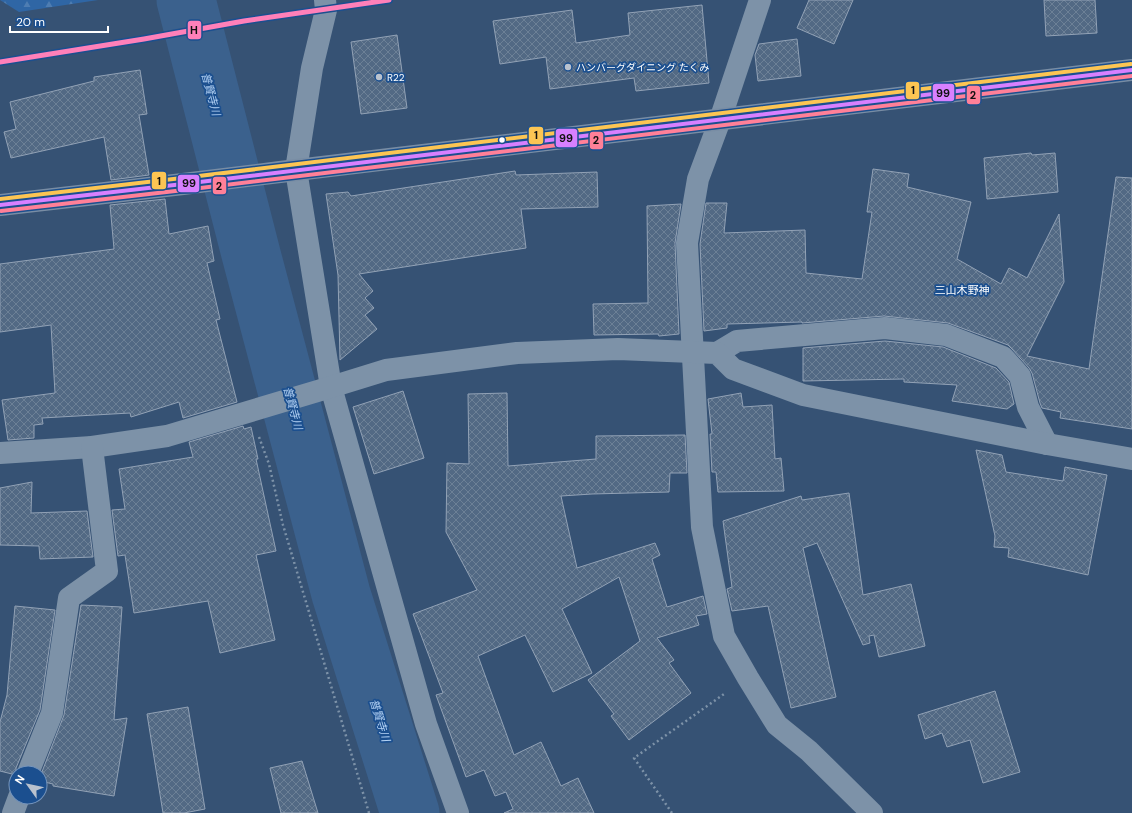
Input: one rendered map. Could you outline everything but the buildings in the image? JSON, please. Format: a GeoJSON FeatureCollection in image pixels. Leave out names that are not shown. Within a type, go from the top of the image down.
{"type":"FeatureCollection","features":[{"type":"Feature","properties":{"kind":"street"},"geometry":{"type":"LineString","coordinates":[[325,0],[326,10],[288,171],[326,388],[426,724],[458,813]]}},
{"type":"Feature","properties":{"kind":"street"},"geometry":{"type":"LineString","coordinates":[[760,0],[720,120],[698,179],[687,243],[702,527],[724,636],[748,678],[777,725],[809,751],[872,813]]}},
{"type":"Feature","properties":{"kind":"street"},"geometry":{"type":"LineString","coordinates":[[0,205],[1132,70]]}},
{"type":"Feature","properties":{"kind":"street"},"geometry":{"type":"LineString","coordinates":[[0,453],[92,447],[167,436],[386,370],[517,353],[618,349],[717,353],[736,341],[885,328],[946,335],[1003,358],[1020,376],[1028,407],[1047,444]]}},
{"type":"Feature","properties":{"kind":"street"},"geometry":{"type":"LineString","coordinates":[[717,353],[733,369],[803,395],[1047,444],[1132,459]]}},
{"type":"Feature","properties":{"kind":"street"},"geometry":{"type":"LineString","coordinates":[[31,765],[52,713],[69,598],[106,571],[92,447]]}},
{"type":"Feature","properties":{"kind":"path"},"geometry":{"type":"LineString","coordinates":[[254,410],[269,464],[283,525],[369,813]]}},
{"type":"Feature","properties":{"kind":"path"},"geometry":{"type":"LineString","coordinates":[[672,813],[634,758],[748,678]]}},
{"type":"Feature","properties":{"kind":"green space"},"geometry":{"type":"Polygon","coordinates":[[[0,0],[98,0],[19,12],[0,0]]]}},
{"type":"Feature","properties":{"kind":"waterway","name":"普賢寺川"},"geometry":{"type":"LineString","coordinates":[[186,0],[251,254],[341,594],[410,813]]}},
{"type":"Feature","properties":{"kind":"transit line","name":"H"},"geometry":{"type":"LineString","coordinates":[[0,62],[244,21],[389,0]]}},
{"type":"Feature","properties":{"kind":"transit line","name":"1"},"geometry":{"type":"LineString","coordinates":[[0,199],[1131,64]]}},
{"type":"Feature","properties":{"kind":"transit line","name":"99"},"geometry":{"type":"LineString","coordinates":[[0,205],[1132,70]]}},
{"type":"Feature","properties":{"kind":"transit line","name":"2"},"geometry":{"type":"LineString","coordinates":[[1,211],[1132,76]]}},
{"type":"Feature","properties":{"kind":"place","name":"ハンバーグダイニング たくみ"},"geometry":{"type":"Point","coordinates":[568,67]}},
{"type":"Feature","properties":{"kind":"place","name":"R22"},"geometry":{"type":"Point","coordinates":[379,77]}},
{"type":"Feature","properties":{"kind":"district","name":"三山木野神"},"geometry":{"type":"Point","coordinates":[962,290]}}]}
